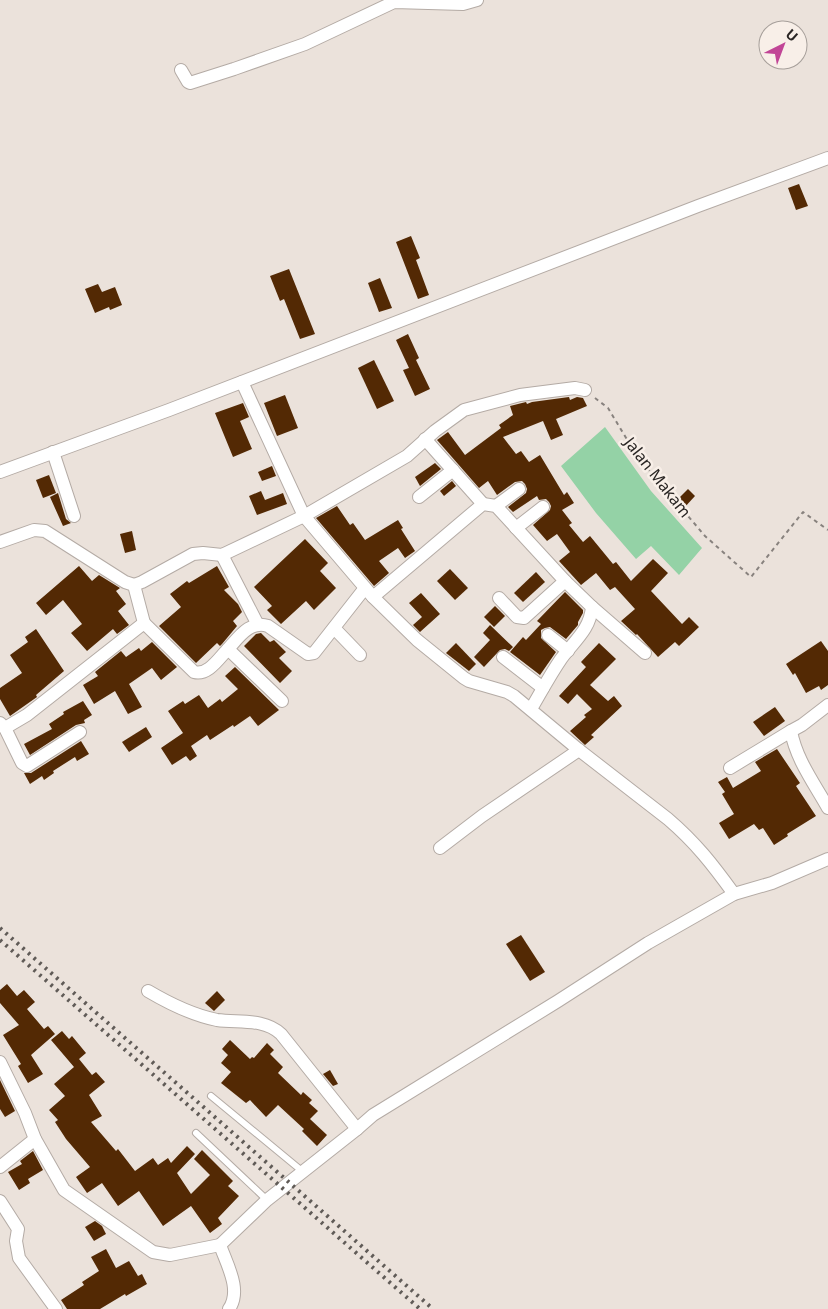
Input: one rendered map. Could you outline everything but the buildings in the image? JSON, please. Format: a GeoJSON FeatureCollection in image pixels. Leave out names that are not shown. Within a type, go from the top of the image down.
{"type":"FeatureCollection","features":[{"type":"Feature","properties":{"kind":"street"},"geometry":{"type":"LineString","coordinates":[[181,70],[190,83],[234,69],[305,44],[394,2],[463,4],[477,0]]}},
{"type":"Feature","properties":{"kind":"street"},"geometry":{"type":"LineString","coordinates":[[0,472],[169,410],[706,203],[828,158]]}},
{"type":"Feature","properties":{"kind":"street"},"geometry":{"type":"LineString","coordinates":[[242,382],[304,516],[369,592],[417,640],[464,678],[507,692],[531,709],[579,750],[668,819],[710,861],[734,894]]}},
{"type":"Feature","properties":{"kind":"street"},"geometry":{"type":"LineString","coordinates":[[0,542],[34,530],[45,531],[125,582],[134,585],[193,554],[222,555],[304,516],[407,456],[464,410],[520,395],[575,388],[585,390]]}},
{"type":"Feature","properties":{"kind":"street"},"geometry":{"type":"LineString","coordinates":[[426,439],[483,504],[496,506],[565,581],[645,653]]}},
{"type":"Feature","properties":{"kind":"street"},"geometry":{"type":"LineString","coordinates":[[52,452],[74,516]]}},
{"type":"Feature","properties":{"kind":"street"},"geometry":{"type":"LineString","coordinates":[[420,496],[453,470]]}},
{"type":"Feature","properties":{"kind":"street"},"geometry":{"type":"LineString","coordinates":[[496,506],[519,489]]}},
{"type":"Feature","properties":{"kind":"street"},"geometry":{"type":"LineString","coordinates":[[134,585],[144,623],[194,672],[200,674],[207,670],[249,627],[258,624],[268,626],[308,654],[314,653],[334,628],[369,592],[483,504]]}},
{"type":"Feature","properties":{"kind":"street"},"geometry":{"type":"LineString","coordinates":[[516,528],[543,507]]}},
{"type":"Feature","properties":{"kind":"street"},"geometry":{"type":"LineString","coordinates":[[222,555],[258,624]]}},
{"type":"Feature","properties":{"kind":"street"},"geometry":{"type":"LineString","coordinates":[[499,598],[518,617],[523,619],[565,581]]}},
{"type":"Feature","properties":{"kind":"street"},"geometry":{"type":"LineString","coordinates":[[531,709],[568,651],[588,625],[592,607]]}},
{"type":"Feature","properties":{"kind":"street"},"geometry":{"type":"LineString","coordinates":[[80,732],[27,766],[22,763],[2,725],[28,715],[144,623]]}},
{"type":"Feature","properties":{"kind":"street"},"geometry":{"type":"LineString","coordinates":[[334,628],[360,655]]}},
{"type":"Feature","properties":{"kind":"street"},"geometry":{"type":"LineString","coordinates":[[548,635],[568,651]]}},
{"type":"Feature","properties":{"kind":"street"},"geometry":{"type":"LineString","coordinates":[[228,649],[282,701]]}},
{"type":"Feature","properties":{"kind":"street"},"geometry":{"type":"LineString","coordinates":[[503,657],[543,688]]}},
{"type":"Feature","properties":{"kind":"street"},"geometry":{"type":"LineString","coordinates":[[730,768],[802,725],[828,705]]}},
{"type":"Feature","properties":{"kind":"street"},"geometry":{"type":"LineString","coordinates":[[791,731],[799,758],[828,808]]}},
{"type":"Feature","properties":{"kind":"street"},"geometry":{"type":"LineString","coordinates":[[440,848],[482,816],[579,750]]}},
{"type":"Feature","properties":{"kind":"street"},"geometry":{"type":"LineString","coordinates":[[0,1062],[62,1195],[153,1252],[170,1255],[220,1245],[267,1200],[373,1115],[648,943],[734,894],[772,883],[828,859]]}},
{"type":"Feature","properties":{"kind":"street"},"geometry":{"type":"LineString","coordinates":[[148,991],[191,1013],[217,1020],[273,1026],[357,1129]]}},
{"type":"Feature","properties":{"kind":"street"},"geometry":{"type":"LineString","coordinates":[[0,1166],[35,1140]]}},
{"type":"Feature","properties":{"kind":"street"},"geometry":{"type":"LineString","coordinates":[[0,1201],[18,1229],[16,1241],[20,1258],[56,1309]]}},
{"type":"Feature","properties":{"kind":"street"},"geometry":{"type":"LineString","coordinates":[[220,1245],[234,1286],[235,1296],[229,1309]]}},
{"type":"Feature","properties":{"kind":"lane"},"geometry":{"type":"LineString","coordinates":[[211,1096],[302,1171]]}},
{"type":"Feature","properties":{"kind":"lane"},"geometry":{"type":"LineString","coordinates":[[196,1134],[267,1200]]}},
{"type":"Feature","properties":{"kind":"path","name":"Jalan Makam"},"geometry":{"type":"LineString","coordinates":[[585,390],[608,408],[637,456],[705,536],[751,577],[803,512],[828,530]]}},
{"type":"Feature","properties":{"kind":"green space"},"geometry":{"type":"Polygon","coordinates":[[[605,427],[651,491],[702,548],[679,575],[651,546],[636,559],[596,513],[561,466],[605,427]]]}},
{"type":"Feature","properties":{"kind":"railway"},"geometry":{"type":"LineString","coordinates":[[0,928],[433,1309]]}},
{"type":"Feature","properties":{"kind":"railway"},"geometry":{"type":"LineString","coordinates":[[0,940],[420,1309]]}}]}
